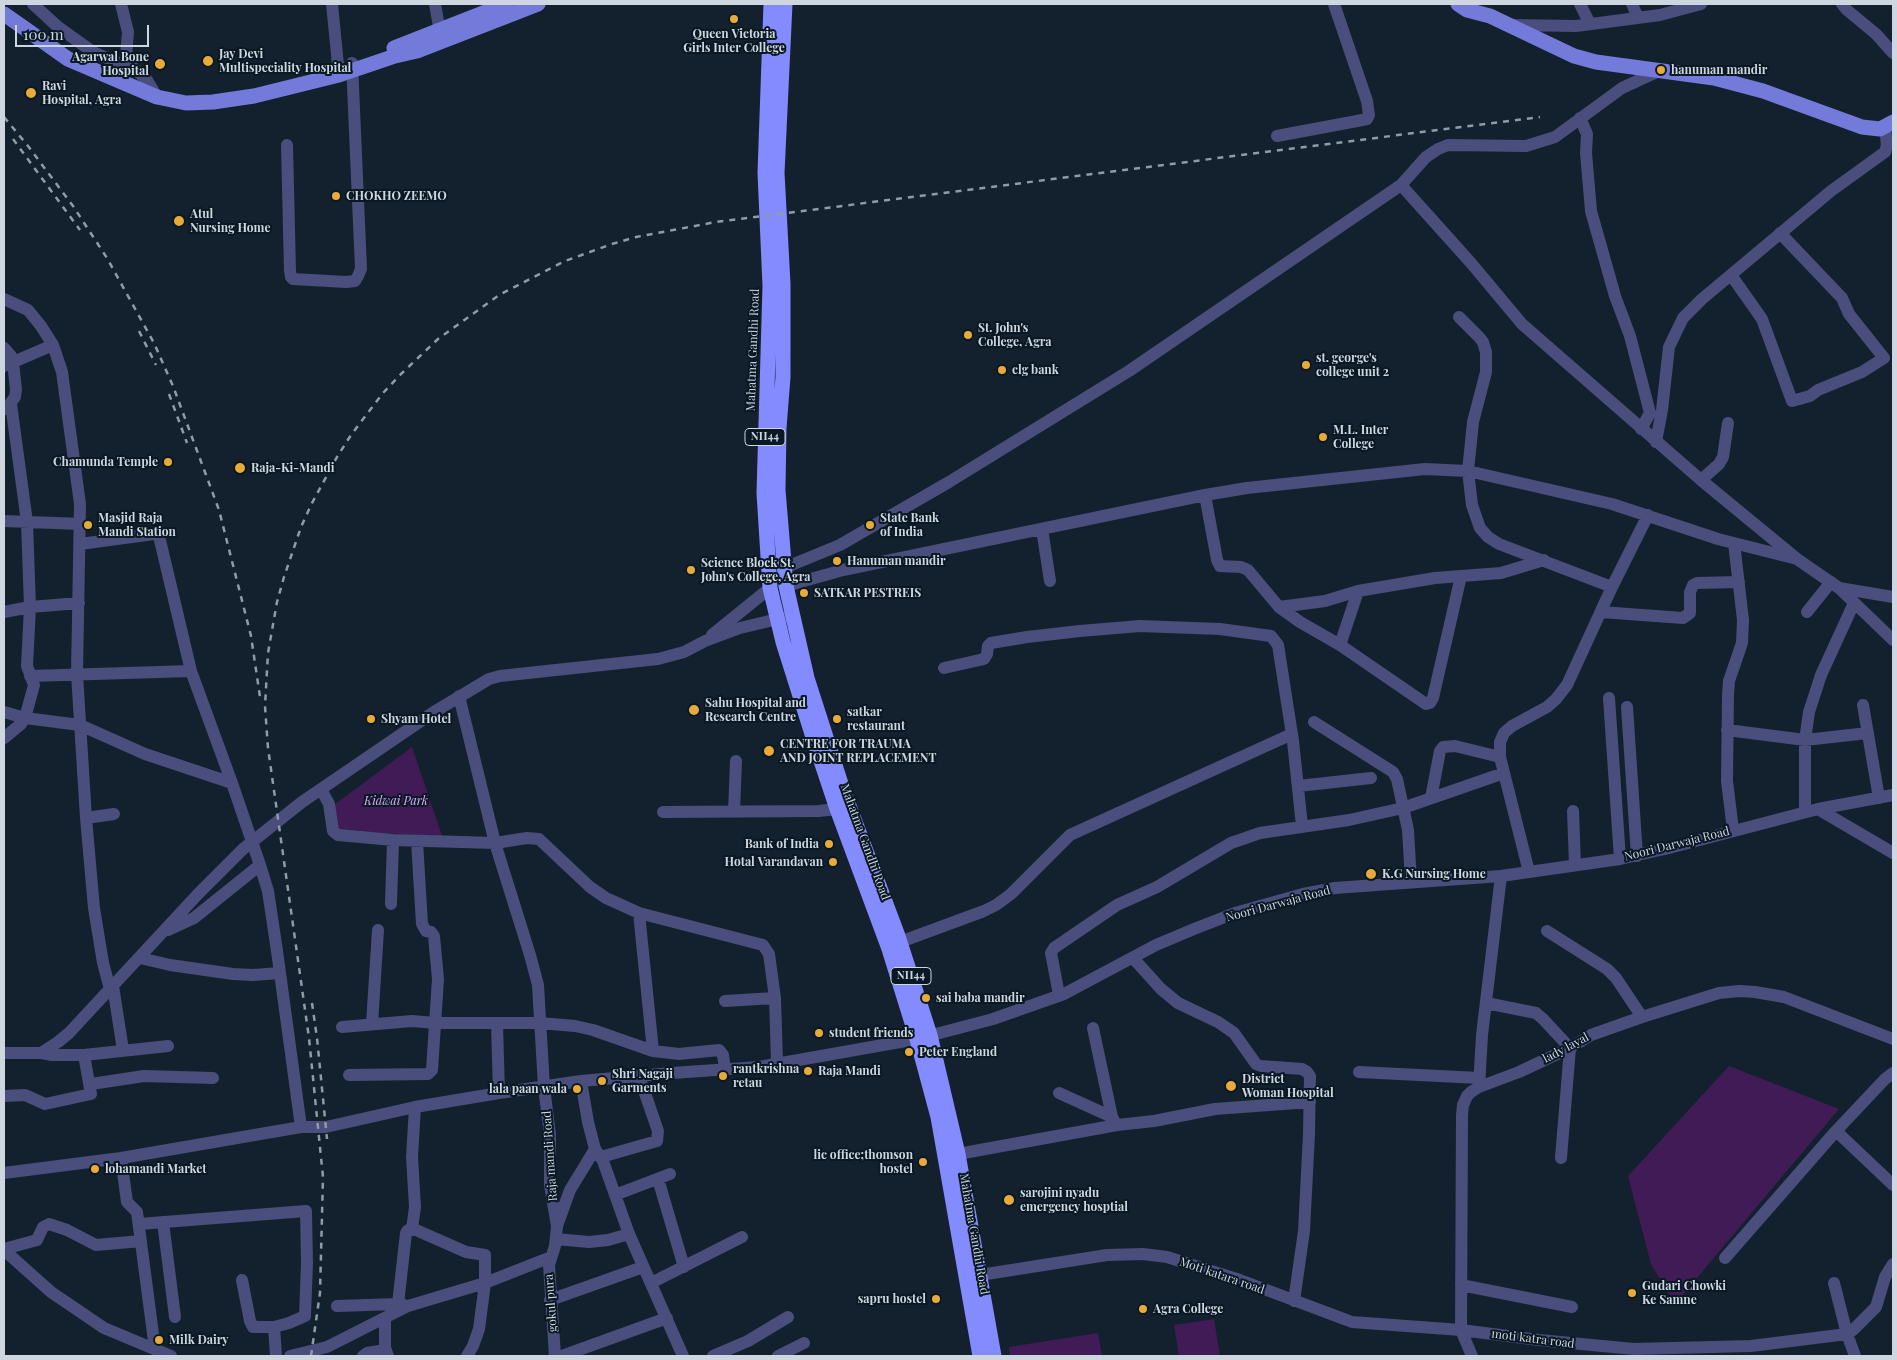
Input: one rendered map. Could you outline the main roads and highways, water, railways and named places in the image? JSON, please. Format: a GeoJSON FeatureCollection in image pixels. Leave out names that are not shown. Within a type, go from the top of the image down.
{"type":"FeatureCollection","features":[{"type":"Feature","properties":{"kind":"highway","name":"Mahatma Gandhi Road"},"geometry":{"type":"LineString","coordinates":[[771,173],[785,4]]}},
{"type":"Feature","properties":{"kind":"highway","name":"Mahatma Gandhi Road"},"geometry":{"type":"LineString","coordinates":[[770,6],[771,173],[776,285],[783,377],[779,428],[778,490],[786,586],[808,678],[844,790],[900,942],[924,1037],[958,1154],[994,1356]]}},
{"type":"Feature","properties":{"kind":"highway","name":"Mahatma Gandhi Road"},"geometry":{"type":"LineString","coordinates":[[776,285],[764,493],[770,588],[786,650],[836,809],[924,1037],[980,1356]]}},
{"type":"Feature","properties":{"kind":"main road"},"geometry":{"type":"LineString","coordinates":[[482,19],[506,4]]}},
{"type":"Feature","properties":{"kind":"main road"},"geometry":{"type":"LineString","coordinates":[[4,14],[68,59],[157,97],[178,103],[213,102],[254,96],[342,71],[482,19],[538,4]]}},
{"type":"Feature","properties":{"kind":"main road"},"geometry":{"type":"LineString","coordinates":[[1458,4],[1467,10],[1490,16]]}},
{"type":"Feature","properties":{"kind":"main road"},"geometry":{"type":"LineString","coordinates":[[1477,4],[1490,16],[1504,24],[1574,56],[1596,62],[1714,78],[1763,91],[1862,128],[1874,130],[1889,125]]}},
{"type":"Feature","properties":{"kind":"railway"},"geometry":{"type":"LineString","coordinates":[[4,117],[73,206],[107,258],[154,343],[173,386],[219,510],[251,636],[260,697]]}},
{"type":"Feature","properties":{"kind":"railway"},"geometry":{"type":"LineString","coordinates":[[311,1356],[320,1293],[323,1177],[309,1038],[268,748],[265,706],[268,653],[277,602],[284,577],[301,527],[312,503],[351,435],[383,393],[401,374],[438,339],[499,295],[565,261],[636,237],[716,222],[1540,117]]}},
{"type":"Feature","properties":{"kind":"railway"},"geometry":{"type":"LineString","coordinates":[[13,139],[80,230]]}},
{"type":"Feature","properties":{"kind":"railway"},"geometry":{"type":"LineString","coordinates":[[139,331],[156,365]]}},
{"type":"Feature","properties":{"kind":"railway"},"geometry":{"type":"LineString","coordinates":[[169,394],[187,443]]}},
{"type":"Feature","properties":{"kind":"railway"},"geometry":{"type":"LineString","coordinates":[[312,1003],[327,1139]]}},
{"type":"Feature","properties":{"kind":"place","name":"Queen Victoria Girls Inter College"},"geometry":{"type":"Point","coordinates":[734,19]}},
{"type":"Feature","properties":{"kind":"place","name":"Jay Devi Multispeciality Hospital"},"geometry":{"type":"Point","coordinates":[208,61]}},
{"type":"Feature","properties":{"kind":"place","name":"Agarwal Bone Hospital"},"geometry":{"type":"Point","coordinates":[160,64]}},
{"type":"Feature","properties":{"kind":"place","name":"hanuman mandir"},"geometry":{"type":"Point","coordinates":[1661,70]}},
{"type":"Feature","properties":{"kind":"place","name":"Ravi Hospital, Agra"},"geometry":{"type":"Point","coordinates":[31,93]}},
{"type":"Feature","properties":{"kind":"place","name":"CHOKHO ZEEMO"},"geometry":{"type":"Point","coordinates":[336,196]}},
{"type":"Feature","properties":{"kind":"place","name":"Atul Nursing Home"},"geometry":{"type":"Point","coordinates":[179,221]}},
{"type":"Feature","properties":{"kind":"place","name":"St. John's College, Agra"},"geometry":{"type":"Point","coordinates":[968,335]}},
{"type":"Feature","properties":{"kind":"place","name":"st. george's college unit 2"},"geometry":{"type":"Point","coordinates":[1306,365]}},
{"type":"Feature","properties":{"kind":"place","name":"clg bank"},"geometry":{"type":"Point","coordinates":[1002,370]}},
{"type":"Feature","properties":{"kind":"place","name":"M.L. Inter College"},"geometry":{"type":"Point","coordinates":[1323,437]}},
{"type":"Feature","properties":{"kind":"place","name":"Chamunda Temple"},"geometry":{"type":"Point","coordinates":[168,462]}},
{"type":"Feature","properties":{"kind":"place","name":"Raja-Ki-Mandi"},"geometry":{"type":"Point","coordinates":[240,468]}},
{"type":"Feature","properties":{"kind":"place","name":"Masjid Raja Mandi Station"},"geometry":{"type":"Point","coordinates":[88,525]}},
{"type":"Feature","properties":{"kind":"place","name":"State Bank of India"},"geometry":{"type":"Point","coordinates":[870,525]}},
{"type":"Feature","properties":{"kind":"place","name":"Hanuman mandir"},"geometry":{"type":"Point","coordinates":[837,561]}},
{"type":"Feature","properties":{"kind":"place","name":"Science Block St. John's College, Agra"},"geometry":{"type":"Point","coordinates":[691,570]}},
{"type":"Feature","properties":{"kind":"place","name":"SATKAR PESTREIS"},"geometry":{"type":"Point","coordinates":[804,593]}},
{"type":"Feature","properties":{"kind":"place","name":"Sahu Hospital and Research Centre"},"geometry":{"type":"Point","coordinates":[694,710]}},
{"type":"Feature","properties":{"kind":"place","name":"Shyam Hotel"},"geometry":{"type":"Point","coordinates":[371,719]}},
{"type":"Feature","properties":{"kind":"place","name":"satkar restaurant"},"geometry":{"type":"Point","coordinates":[837,719]}},
{"type":"Feature","properties":{"kind":"place","name":"CENTRE FOR TRAUMA AND JOINT REPLACEMENT"},"geometry":{"type":"Point","coordinates":[769,751]}},
{"type":"Feature","properties":{"kind":"place","name":"Bank of India"},"geometry":{"type":"Point","coordinates":[829,844]}},
{"type":"Feature","properties":{"kind":"place","name":"Hotal Varandavan"},"geometry":{"type":"Point","coordinates":[833,862]}},
{"type":"Feature","properties":{"kind":"place","name":"K.G Nursing Home"},"geometry":{"type":"Point","coordinates":[1371,874]}},
{"type":"Feature","properties":{"kind":"place","name":"sai baba mandir"},"geometry":{"type":"Point","coordinates":[926,998]}},
{"type":"Feature","properties":{"kind":"place","name":"student friends"},"geometry":{"type":"Point","coordinates":[819,1033]}},
{"type":"Feature","properties":{"kind":"place","name":"Peter England"},"geometry":{"type":"Point","coordinates":[909,1052]}},
{"type":"Feature","properties":{"kind":"place","name":"Raja Mandi"},"geometry":{"type":"Point","coordinates":[808,1071]}},
{"type":"Feature","properties":{"kind":"place","name":"rantkrishna retau"},"geometry":{"type":"Point","coordinates":[723,1076]}},
{"type":"Feature","properties":{"kind":"place","name":"Shri Nagaji Garments"},"geometry":{"type":"Point","coordinates":[602,1081]}},
{"type":"Feature","properties":{"kind":"place","name":"District Woman Hospital"},"geometry":{"type":"Point","coordinates":[1231,1086]}},
{"type":"Feature","properties":{"kind":"place","name":"lala paan wala"},"geometry":{"type":"Point","coordinates":[577,1089]}},
{"type":"Feature","properties":{"kind":"place","name":"lic office;thomson hostel"},"geometry":{"type":"Point","coordinates":[923,1162]}},
{"type":"Feature","properties":{"kind":"place","name":"lohamandi Market"},"geometry":{"type":"Point","coordinates":[95,1169]}},
{"type":"Feature","properties":{"kind":"place","name":"sarojini nyadu emergency hosptial"},"geometry":{"type":"Point","coordinates":[1009,1200]}},
{"type":"Feature","properties":{"kind":"place","name":"Gudari Chowki Ke Samne"},"geometry":{"type":"Point","coordinates":[1632,1293]}},
{"type":"Feature","properties":{"kind":"place","name":"sapru hostel"},"geometry":{"type":"Point","coordinates":[936,1299]}},
{"type":"Feature","properties":{"kind":"place","name":"Agra College"},"geometry":{"type":"Point","coordinates":[1143,1309]}},
{"type":"Feature","properties":{"kind":"place","name":"Milk Dairy"},"geometry":{"type":"Point","coordinates":[159,1340]}},
{"type":"Feature","properties":{"kind":"park label","name":"Kidwai Park"},"geometry":{"type":"Point","coordinates":[396,801]}}]}
